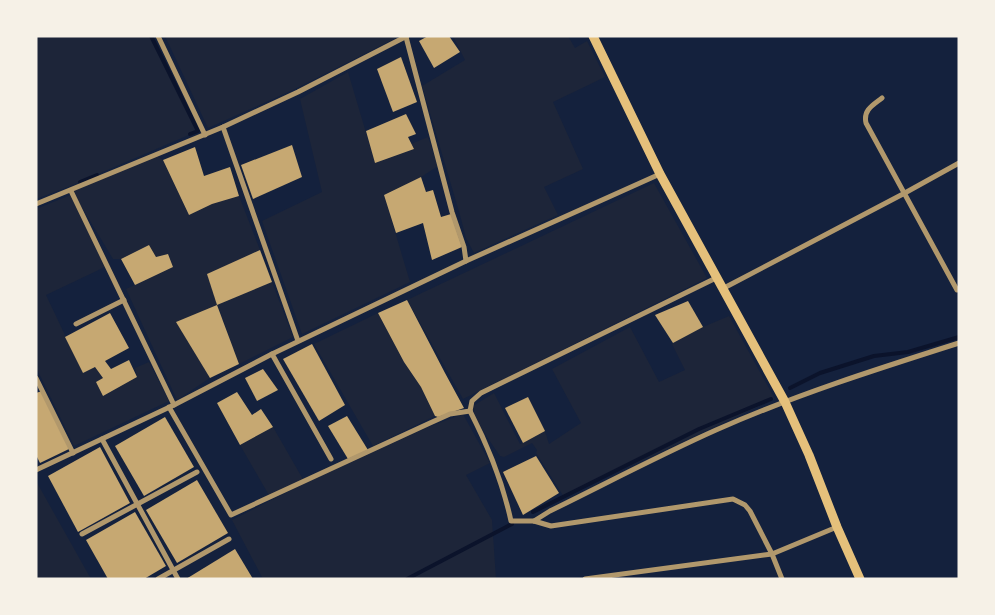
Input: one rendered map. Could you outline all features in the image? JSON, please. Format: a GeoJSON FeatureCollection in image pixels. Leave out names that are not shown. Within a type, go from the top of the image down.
{"type":"FeatureCollection","features":[{"type":"Feature","properties":{"kind":"main road"},"geometry":{"type":"LineString","coordinates":[[595,37],[660,174],[785,402],[860,579]]}},
{"type":"Feature","properties":{"kind":"street"},"geometry":{"type":"LineString","coordinates":[[158,36],[205,135]]}},
{"type":"Feature","properties":{"kind":"street"},"geometry":{"type":"LineString","coordinates":[[36,204],[223,127],[298,92],[407,37],[452,212],[464,247],[466,261]]}},
{"type":"Feature","properties":{"kind":"street"},"geometry":{"type":"LineString","coordinates":[[882,98],[869,108],[864,118],[903,194],[957,290]]}},
{"type":"Feature","properties":{"kind":"street"},"geometry":{"type":"LineString","coordinates":[[223,127],[298,341]]}},
{"type":"Feature","properties":{"kind":"street"},"geometry":{"type":"LineString","coordinates":[[722,289],[959,163]]}},
{"type":"Feature","properties":{"kind":"street"},"geometry":{"type":"LineString","coordinates":[[36,470],[466,261],[660,174]]}},
{"type":"Feature","properties":{"kind":"street"},"geometry":{"type":"LineString","coordinates":[[71,190],[124,300],[171,406],[231,515],[430,422],[450,414],[470,411]]}},
{"type":"Feature","properties":{"kind":"street"},"geometry":{"type":"LineString","coordinates":[[716,278],[481,393],[472,401],[470,411],[479,429],[508,506],[511,521],[534,521],[551,526],[733,499],[750,510],[782,579]]}},
{"type":"Feature","properties":{"kind":"street"},"geometry":{"type":"LineString","coordinates":[[76,324],[124,300]]}},
{"type":"Feature","properties":{"kind":"street"},"geometry":{"type":"LineString","coordinates":[[534,521],[550,511],[716,430],[785,402],[959,343]]}},
{"type":"Feature","properties":{"kind":"street"},"geometry":{"type":"LineString","coordinates":[[272,354],[331,459]]}},
{"type":"Feature","properties":{"kind":"street"},"geometry":{"type":"LineString","coordinates":[[36,378],[73,453]]}},
{"type":"Feature","properties":{"kind":"street"},"geometry":{"type":"LineString","coordinates":[[102,439],[178,579]]}},
{"type":"Feature","properties":{"kind":"street"},"geometry":{"type":"LineString","coordinates":[[82,534],[197,472]]}},
{"type":"Feature","properties":{"kind":"street"},"geometry":{"type":"LineString","coordinates":[[586,579],[772,554],[837,527]]}},
{"type":"Feature","properties":{"kind":"street"},"geometry":{"type":"LineString","coordinates":[[158,579],[229,539]]}},
{"type":"Feature","properties":{"kind":"shaded area"},"geometry":{"type":"Polygon","coordinates":[[[36,36],[151,36],[198,131],[36,199],[36,36]]]}},
{"type":"Feature","properties":{"kind":"shaded area"},"geometry":{"type":"Polygon","coordinates":[[[165,36],[400,36],[293,90],[208,128],[165,36]]]}},
{"type":"Feature","properties":{"kind":"shaded area"},"geometry":{"type":"Polygon","coordinates":[[[453,36],[568,36],[575,48],[587,41],[605,77],[553,102],[583,169],[544,187],[558,215],[474,253],[466,238],[422,86],[465,60],[453,36]]]}},
{"type":"Feature","properties":{"kind":"shaded area"},"geometry":{"type":"Polygon","coordinates":[[[348,72],[375,163],[414,149],[411,144],[428,137],[438,166],[421,177],[384,195],[410,282],[302,334],[262,221],[322,192],[300,99],[348,72]]]}},
{"type":"Feature","properties":{"kind":"shaded area"},"geometry":{"type":"Polygon","coordinates":[[[156,155],[163,160],[189,215],[212,204],[239,196],[260,250],[208,274],[217,305],[272,282],[293,337],[239,364],[218,306],[177,322],[210,378],[177,400],[126,289],[173,267],[168,254],[156,257],[149,245],[121,259],[113,259],[75,196],[107,266],[46,295],[83,373],[95,367],[103,378],[96,382],[103,396],[137,377],[135,368],[149,362],[169,401],[74,446],[36,367],[36,209],[73,194],[71,191],[156,155]]]}},
{"type":"Feature","properties":{"kind":"shaded area"},"geometry":{"type":"Polygon","coordinates":[[[654,183],[707,278],[463,399],[407,300],[654,183]]]}},
{"type":"Feature","properties":{"kind":"shaded area"},"geometry":{"type":"Polygon","coordinates":[[[378,313],[404,362],[421,387],[435,416],[373,446],[314,344],[378,313]]]}},
{"type":"Feature","properties":{"kind":"shaded area"},"geometry":{"type":"Polygon","coordinates":[[[729,316],[775,399],[564,497],[536,453],[537,450],[532,443],[504,457],[500,456],[476,417],[473,406],[494,393],[520,444],[545,431],[549,444],[581,423],[552,369],[630,327],[659,382],[685,370],[673,343],[729,316]]]}},
{"type":"Feature","properties":{"kind":"shaded area"},"geometry":{"type":"Polygon","coordinates":[[[463,414],[490,463],[466,475],[492,520],[496,579],[263,579],[232,520],[305,483],[428,427],[463,414]]]}},
{"type":"Feature","properties":{"kind":"shaded area"},"geometry":{"type":"Polygon","coordinates":[[[273,427],[304,481],[270,497],[240,445],[273,427]]]}},
{"type":"Feature","properties":{"kind":"shaded area"},"geometry":{"type":"Polygon","coordinates":[[[36,481],[91,579],[36,579],[36,481]]]}},
{"type":"Feature","properties":{"kind":"building"},"geometry":{"type":"Polygon","coordinates":[[[428,36],[449,36],[460,52],[434,68],[419,41],[428,36]]]}},
{"type":"Feature","properties":{"kind":"building"},"geometry":{"type":"Polygon","coordinates":[[[401,57],[417,102],[393,112],[377,69],[401,57]]]}},
{"type":"Feature","properties":{"kind":"building"},"geometry":{"type":"Polygon","coordinates":[[[406,114],[416,134],[408,137],[414,149],[375,163],[366,131],[406,114]]]}},
{"type":"Feature","properties":{"kind":"building"},"geometry":{"type":"Polygon","coordinates":[[[292,145],[302,177],[253,199],[241,165],[292,145]]]}},
{"type":"Feature","properties":{"kind":"building"},"geometry":{"type":"Polygon","coordinates":[[[195,147],[204,176],[230,167],[239,196],[212,204],[189,215],[163,160],[195,147]]]}},
{"type":"Feature","properties":{"kind":"building"},"geometry":{"type":"Polygon","coordinates":[[[421,177],[426,192],[433,190],[441,217],[451,214],[462,247],[432,260],[423,223],[396,233],[384,195],[421,177]]]}},
{"type":"Feature","properties":{"kind":"building"},"geometry":{"type":"Polygon","coordinates":[[[149,245],[156,257],[168,254],[173,267],[135,285],[121,259],[149,245]]]}},
{"type":"Feature","properties":{"kind":"building"},"geometry":{"type":"Polygon","coordinates":[[[260,250],[272,282],[217,305],[207,274],[260,250]]]}},
{"type":"Feature","properties":{"kind":"building"},"geometry":{"type":"Polygon","coordinates":[[[407,300],[464,408],[438,417],[435,416],[421,387],[404,362],[378,313],[407,300]]]}},
{"type":"Feature","properties":{"kind":"building"},"geometry":{"type":"Polygon","coordinates":[[[688,301],[703,327],[673,343],[655,315],[688,301]]]}},
{"type":"Feature","properties":{"kind":"building"},"geometry":{"type":"Polygon","coordinates":[[[217,305],[239,364],[210,378],[176,322],[217,305]]]}},
{"type":"Feature","properties":{"kind":"building"},"geometry":{"type":"Polygon","coordinates":[[[110,313],[129,348],[105,361],[111,369],[129,360],[137,377],[103,396],[96,382],[103,378],[95,367],[83,373],[65,337],[110,313]]]}},
{"type":"Feature","properties":{"kind":"building"},"geometry":{"type":"Polygon","coordinates":[[[312,344],[345,405],[319,421],[283,359],[312,344]]]}},
{"type":"Feature","properties":{"kind":"building"},"geometry":{"type":"Polygon","coordinates":[[[263,369],[278,390],[257,401],[245,378],[263,369]]]}},
{"type":"Feature","properties":{"kind":"building"},"geometry":{"type":"Polygon","coordinates":[[[42,391],[71,448],[40,463],[36,455],[36,393],[42,391]]]}},
{"type":"Feature","properties":{"kind":"building"},"geometry":{"type":"Polygon","coordinates":[[[237,392],[252,415],[261,409],[273,427],[240,445],[217,403],[237,392]]]}},
{"type":"Feature","properties":{"kind":"building"},"geometry":{"type":"Polygon","coordinates":[[[528,397],[545,431],[523,443],[505,408],[528,397]]]}},
{"type":"Feature","properties":{"kind":"building"},"geometry":{"type":"Polygon","coordinates":[[[347,416],[368,450],[348,459],[328,426],[347,416]]]}},
{"type":"Feature","properties":{"kind":"building"},"geometry":{"type":"Polygon","coordinates":[[[165,417],[194,467],[144,496],[115,446],[165,417]]]}},
{"type":"Feature","properties":{"kind":"building"},"geometry":{"type":"Polygon","coordinates":[[[100,447],[130,503],[78,532],[48,476],[100,447]]]}},
{"type":"Feature","properties":{"kind":"building"},"geometry":{"type":"Polygon","coordinates":[[[536,456],[559,493],[523,515],[503,472],[536,456]]]}},
{"type":"Feature","properties":{"kind":"building"},"geometry":{"type":"Polygon","coordinates":[[[197,480],[228,533],[177,563],[146,510],[197,480]]]}},
{"type":"Feature","properties":{"kind":"building"},"geometry":{"type":"Polygon","coordinates":[[[135,512],[166,566],[144,579],[108,579],[86,540],[135,512]]]}},
{"type":"Feature","properties":{"kind":"building"},"geometry":{"type":"Polygon","coordinates":[[[235,549],[253,579],[186,579],[235,549]]]}},
{"type":"Feature","properties":{"kind":"waterway"},"geometry":{"type":"LineString","coordinates":[[151,36],[198,131],[190,134]]}},
{"type":"Feature","properties":{"kind":"waterway"},"geometry":{"type":"LineString","coordinates":[[80,182],[97,175]]}},
{"type":"Feature","properties":{"kind":"waterway"},"geometry":{"type":"LineString","coordinates":[[790,388],[820,373],[874,356],[908,352],[959,337]]}},
{"type":"Feature","properties":{"kind":"waterway"},"geometry":{"type":"LineString","coordinates":[[533,512],[699,429],[771,399]]}},
{"type":"Feature","properties":{"kind":"waterway"},"geometry":{"type":"LineString","coordinates":[[407,579],[512,524]]}}]}
